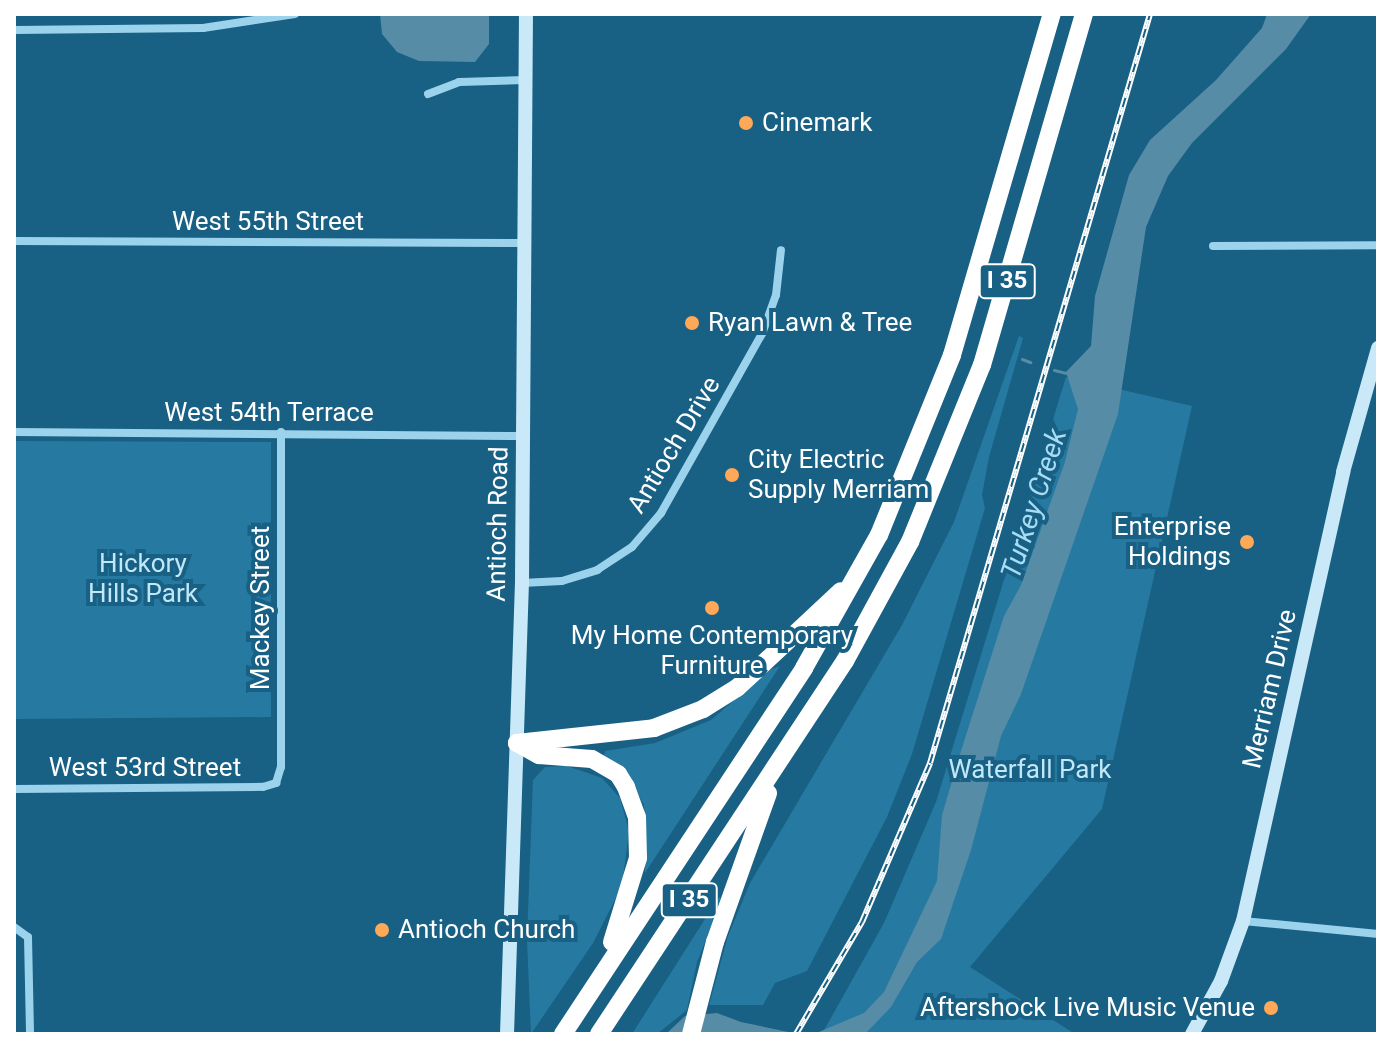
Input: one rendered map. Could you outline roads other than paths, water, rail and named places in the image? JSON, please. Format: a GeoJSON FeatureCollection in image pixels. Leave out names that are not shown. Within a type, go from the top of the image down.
{"type":"FeatureCollection","features":[{"type":"Feature","properties":{"kind":"highway","name":"I 35"},"geometry":{"type":"LineString","coordinates":[[563,1034],[804,668],[857,575],[900,489],[952,355],[1052,14]]}},
{"type":"Feature","properties":{"kind":"highway","name":"I 35"},"geometry":{"type":"LineString","coordinates":[[599,1034],[778,765],[876,607],[948,453],[982,365],[1084,14]]}},
{"type":"Feature","properties":{"kind":"highway"},"geometry":{"type":"LineString","coordinates":[[517,743],[654,728],[703,709],[771,659],[857,575]]}},
{"type":"Feature","properties":{"kind":"highway"},"geometry":{"type":"LineString","coordinates":[[517,743],[539,755],[575,757],[606,766],[618,774],[634,803],[639,835],[635,874],[598,977]]}},
{"type":"Feature","properties":{"kind":"highway"},"geometry":{"type":"LineString","coordinates":[[691,1034],[699,1001],[778,765]]}},
{"type":"Feature","properties":{"kind":"main road","name":"Antioch Road"},"geometry":{"type":"LineString","coordinates":[[506,1030],[522,583],[526,14]]}},
{"type":"Feature","properties":{"kind":"main road","name":"Merriam Drive"},"geometry":{"type":"LineString","coordinates":[[1192,1034],[1221,981],[1243,921],[1343,472],[1378,348]]}},
{"type":"Feature","properties":{"kind":"street"},"geometry":{"type":"LineString","coordinates":[[14,30],[203,28],[295,14]]}},
{"type":"Feature","properties":{"kind":"street"},"geometry":{"type":"LineString","coordinates":[[428,94],[459,82],[526,80]]}},
{"type":"Feature","properties":{"kind":"street","name":"West 55th Street"},"geometry":{"type":"LineString","coordinates":[[14,241],[523,243]]}},
{"type":"Feature","properties":{"kind":"street"},"geometry":{"type":"LineString","coordinates":[[1213,246],[1378,245]]}},
{"type":"Feature","properties":{"kind":"street","name":"Antioch Drive"},"geometry":{"type":"LineString","coordinates":[[522,583],[562,581],[597,570],[648,530],[762,334],[776,295],[781,250]]}},
{"type":"Feature","properties":{"kind":"street","name":"West 54th Terrace"},"geometry":{"type":"LineString","coordinates":[[14,432],[523,436]]}},
{"type":"Feature","properties":{"kind":"street","name":"Mackey Street"},"geometry":{"type":"LineString","coordinates":[[276,783],[281,767],[281,432]]}},
{"type":"Feature","properties":{"kind":"street","name":"West 53rd Street"},"geometry":{"type":"LineString","coordinates":[[14,789],[263,787],[276,783]]}},
{"type":"Feature","properties":{"kind":"street"},"geometry":{"type":"LineString","coordinates":[[1243,921],[1378,934]]}},
{"type":"Feature","properties":{"kind":"street"},"geometry":{"type":"LineString","coordinates":[[14,927],[28,937],[30,1034]]}},
{"type":"Feature","properties":{"kind":"waterway"},"geometry":{"type":"LineString","coordinates":[[1022,359],[1030,362]]}},
{"type":"Feature","properties":{"kind":"waterway"},"geometry":{"type":"LineString","coordinates":[[1054,370],[1070,374]]}},
{"type":"Feature","properties":{"kind":"railway"},"geometry":{"type":"LineString","coordinates":[[796,1034],[862,922],[930,763],[1150,14]]}},
{"type":"Feature","properties":{"kind":"place","name":"Cinemark"},"geometry":{"type":"Point","coordinates":[746,123]}},
{"type":"Feature","properties":{"kind":"place","name":"Ryan Lawn & Tree"},"geometry":{"type":"Point","coordinates":[692,323]}},
{"type":"Feature","properties":{"kind":"place","name":"City Electric Supply Merriam"},"geometry":{"type":"Point","coordinates":[732,475]}},
{"type":"Feature","properties":{"kind":"place","name":"Enterprise Holdings"},"geometry":{"type":"Point","coordinates":[1247,542]}},
{"type":"Feature","properties":{"kind":"place","name":"My Home Contemporary Furniture"},"geometry":{"type":"Point","coordinates":[712,608]}},
{"type":"Feature","properties":{"kind":"place","name":"Antioch Church"},"geometry":{"type":"Point","coordinates":[382,930]}},
{"type":"Feature","properties":{"kind":"place","name":"Aftershock Live Music Venue"},"geometry":{"type":"Point","coordinates":[1271,1008]}},
{"type":"Feature","properties":{"kind":"water label","name":"Turkey Creek"},"geometry":{"type":"Point","coordinates":[1034,504]}},
{"type":"Feature","properties":{"kind":"park label","name":"Hickory Hills Park"},"geometry":{"type":"Point","coordinates":[143,579]}},
{"type":"Feature","properties":{"kind":"park label","name":"Waterfall Park"},"geometry":{"type":"Point","coordinates":[1030,770]}}]}
